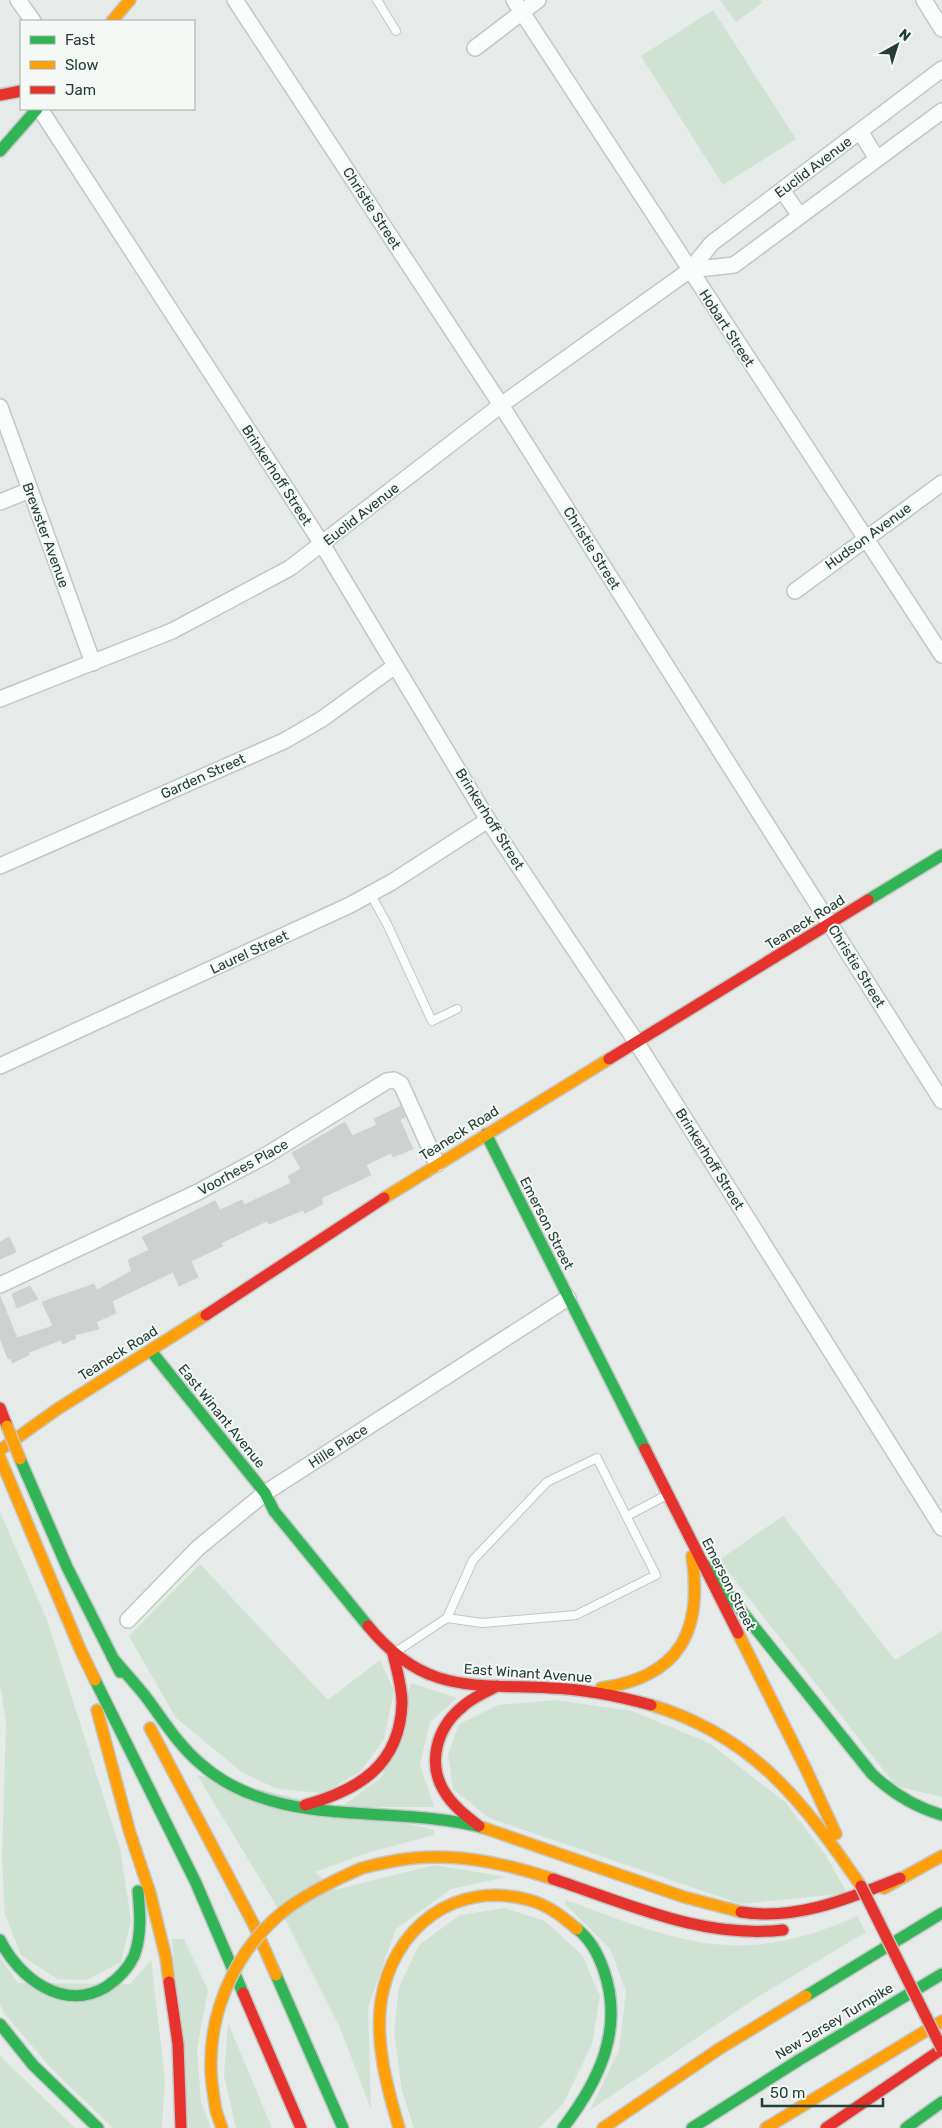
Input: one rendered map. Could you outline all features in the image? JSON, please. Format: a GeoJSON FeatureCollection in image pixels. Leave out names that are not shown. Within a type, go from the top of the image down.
{"type":"FeatureCollection","features":[{"type":"Feature","properties":{"kind":"main road"},"geometry":{"type":"LineString","coordinates":[[113,20],[130,0]]}},
{"type":"Feature","properties":{"kind":"main road"},"geometry":{"type":"LineString","coordinates":[[0,95],[20,91]]}},
{"type":"Feature","properties":{"kind":"main road"},"geometry":{"type":"LineString","coordinates":[[0,151],[38,110]]}},
{"type":"Feature","properties":{"kind":"main road","name":"Teaneck Road"},"geometry":{"type":"LineString","coordinates":[[0,1450],[56,1410],[437,1164],[942,855]]}},
{"type":"Feature","properties":{"kind":"main road","name":"Emerson Street"},"geometry":{"type":"LineString","coordinates":[[486,1134],[805,1767],[861,1886],[942,2049]]}},
{"type":"Feature","properties":{"kind":"main road","name":"East Winant Avenue"},"geometry":{"type":"LineString","coordinates":[[151,1350],[266,1493],[274,1511],[393,1654],[418,1671],[440,1680],[464,1685],[566,1688],[599,1693],[639,1701],[696,1723],[724,1737],[752,1756],[787,1788],[817,1824],[861,1886]]}},
{"type":"Feature","properties":{"kind":"main road"},"geometry":{"type":"LineString","coordinates":[[0,1408],[52,1534],[112,1657],[254,1925],[343,2128]]}},
{"type":"Feature","properties":{"kind":"main road"},"geometry":{"type":"LineString","coordinates":[[0,1458],[80,1648],[196,1883],[301,2128]]}},
{"type":"Feature","properties":{"kind":"main road"},"geometry":{"type":"LineString","coordinates":[[566,1688],[610,1688],[631,1683],[654,1671],[676,1652],[690,1627],[696,1599],[693,1566],[685,1532]]}},
{"type":"Feature","properties":{"kind":"main road"},"geometry":{"type":"LineString","coordinates":[[699,1558],[876,1779],[902,1800],[942,1815]]}},
{"type":"Feature","properties":{"kind":"main road"},"geometry":{"type":"LineString","coordinates":[[80,1648],[130,1833],[150,1893],[170,1980],[180,2062],[182,2128]]}},
{"type":"Feature","properties":{"kind":"main road"},"geometry":{"type":"LineString","coordinates":[[294,1808],[330,1799],[354,1788],[374,1772],[389,1752],[398,1729],[402,1704],[393,1654]]}},
{"type":"Feature","properties":{"kind":"main road"},"geometry":{"type":"LineString","coordinates":[[112,1657],[154,1708],[183,1749],[198,1763],[238,1788],[265,1800],[294,1808],[342,1814],[441,1820],[479,1826],[690,1899],[740,1912],[775,1914],[810,1910],[826,1906],[900,1878]]}},
{"type":"Feature","properties":{"kind":"main road"},"geometry":{"type":"LineString","coordinates":[[479,1826],[456,1806],[442,1787],[436,1772],[436,1747],[444,1728],[459,1709],[497,1686]]}},
{"type":"Feature","properties":{"kind":"main road"},"geometry":{"type":"LineString","coordinates":[[0,1940],[8,1955],[23,1973],[40,1987],[51,1991],[62,1994],[84,1994],[102,1990],[118,1978],[134,1955],[139,1929],[139,1896],[130,1833]]}},
{"type":"Feature","properties":{"kind":"main road"},"geometry":{"type":"LineString","coordinates":[[838,1913],[942,1856]]}},
{"type":"Feature","properties":{"kind":"main road"},"geometry":{"type":"LineString","coordinates":[[222,2128],[216,2111],[210,2070],[213,2027],[220,2001],[238,1962],[256,1938],[291,1905],[333,1880],[362,1868],[407,1857],[472,1858],[509,1866],[665,1918],[702,1928],[740,1932],[796,1927]]}},
{"type":"Feature","properties":{"kind":"main road"},"geometry":{"type":"LineString","coordinates":[[399,2128],[387,2082],[380,2038],[382,1998],[392,1963],[404,1942],[420,1923],[430,1915],[461,1899],[497,1894],[522,1897],[559,1913],[580,1929],[596,1950],[607,1975],[612,2014],[608,2041],[599,2069],[586,2095],[563,2128]]}},
{"type":"Feature","properties":{"kind":"main road"},"geometry":{"type":"LineString","coordinates":[[603,2128],[734,2040],[942,1913]]}},
{"type":"Feature","properties":{"kind":"main road","name":"New Jersey Turnpike"},"geometry":{"type":"LineString","coordinates":[[692,2128],[799,2060],[942,1974]]}},
{"type":"Feature","properties":{"kind":"main road"},"geometry":{"type":"LineString","coordinates":[[766,2128],[942,2021]]}},
{"type":"Feature","properties":{"kind":"main road"},"geometry":{"type":"LineString","coordinates":[[0,2024],[33,2066],[98,2128]]}},
{"type":"Feature","properties":{"kind":"main road"},"geometry":{"type":"LineString","coordinates":[[826,2128],[942,2049]]}},
{"type":"Feature","properties":{"kind":"main road"},"geometry":{"type":"LineString","coordinates":[[906,2128],[942,2102]]}},
{"type":"Feature","properties":{"kind":"street"},"geometry":{"type":"LineString","coordinates":[[18,0],[32,20]]}},
{"type":"Feature","properties":{"kind":"street","name":"Christie Street"},"geometry":{"type":"LineString","coordinates":[[235,0],[501,404],[942,1101]]}},
{"type":"Feature","properties":{"kind":"street","name":"Hobart Street"},"geometry":{"type":"LineString","coordinates":[[514,0],[942,655]]}},
{"type":"Feature","properties":{"kind":"street"},"geometry":{"type":"LineString","coordinates":[[475,48],[538,0]]}},
{"type":"Feature","properties":{"kind":"street"},"geometry":{"type":"LineString","coordinates":[[924,0],[942,28]]}},
{"type":"Feature","properties":{"kind":"street","name":"Euclid Avenue"},"geometry":{"type":"LineString","coordinates":[[0,699],[172,631],[290,568],[501,404],[690,270],[712,243],[942,69]]}},
{"type":"Feature","properties":{"kind":"street","name":"Brinkerhoff Street"},"geometry":{"type":"LineString","coordinates":[[40,110],[322,544],[488,820],[637,1043],[942,1528]]}},
{"type":"Feature","properties":{"kind":"street","name":"Euclid Avenue"},"geometry":{"type":"LineString","coordinates":[[690,270],[734,265],[942,111]]}},
{"type":"Feature","properties":{"kind":"street"},"geometry":{"type":"LineString","coordinates":[[860,131],[877,159]]}},
{"type":"Feature","properties":{"kind":"street"},"geometry":{"type":"LineString","coordinates":[[782,190],[800,216]]}},
{"type":"Feature","properties":{"kind":"street","name":"Brewster Avenue"},"geometry":{"type":"LineString","coordinates":[[0,407],[93,663]]}},
{"type":"Feature","properties":{"kind":"street","name":"Hudson Avenue"},"geometry":{"type":"LineString","coordinates":[[795,590],[942,483]]}},
{"type":"Feature","properties":{"kind":"street"},"geometry":{"type":"LineString","coordinates":[[0,502],[30,490]]}},
{"type":"Feature","properties":{"kind":"street","name":"Garden Street"},"geometry":{"type":"LineString","coordinates":[[0,866],[284,741],[322,719],[395,666]]}},
{"type":"Feature","properties":{"kind":"street","name":"Laurel Street"},"geometry":{"type":"LineString","coordinates":[[0,1066],[319,921],[371,895],[488,820]]}},
{"type":"Feature","properties":{"kind":"street","name":"Voorhees Place"},"geometry":{"type":"LineString","coordinates":[[0,1285],[198,1192],[265,1156],[386,1081],[394,1080],[401,1084],[437,1164]]}},
{"type":"Feature","properties":{"kind":"street","name":"Hille Place"},"geometry":{"type":"LineString","coordinates":[[128,1620],[198,1548],[266,1493],[568,1298]]}},
{"type":"Feature","properties":{"kind":"lane"},"geometry":{"type":"LineString","coordinates":[[377,0],[396,31]]}},
{"type":"Feature","properties":{"kind":"lane"},"geometry":{"type":"LineString","coordinates":[[371,895],[387,924],[432,1021],[457,1009]]}},
{"type":"Feature","properties":{"kind":"lane"},"geometry":{"type":"LineString","coordinates":[[393,1654],[447,1618],[473,1560],[547,1482],[597,1458],[656,1575],[576,1615],[482,1622],[447,1618]]}},
{"type":"Feature","properties":{"kind":"lane"},"geometry":{"type":"LineString","coordinates":[[627,1516],[668,1495]]}},
{"type":"Feature","properties":{"kind":"green space"},"geometry":{"type":"Polygon","coordinates":[[[720,0],[760,0],[762,3],[736,22],[720,0]]]}},
{"type":"Feature","properties":{"kind":"green space"},"geometry":{"type":"Polygon","coordinates":[[[713,10],[796,139],[723,185],[641,56],[713,10]]]}},
{"type":"Feature","properties":{"kind":"green space"},"geometry":{"type":"Polygon","coordinates":[[[0,1512],[47,1620],[120,1848],[131,1921],[121,1962],[87,1980],[57,1979],[21,1955],[5,1915],[2,1860],[6,1722],[0,1684],[0,1512]]]}},
{"type":"Feature","properties":{"kind":"green space"},"geometry":{"type":"Polygon","coordinates":[[[783,1516],[895,1660],[942,1631],[942,1797],[896,1786],[719,1560],[783,1516]]]}},
{"type":"Feature","properties":{"kind":"green space"},"geometry":{"type":"Polygon","coordinates":[[[200,1564],[328,1700],[380,1660],[394,1691],[384,1739],[361,1771],[323,1793],[277,1789],[242,1772],[176,1718],[129,1636],[200,1564]]]}},
{"type":"Feature","properties":{"kind":"green space"},"geometry":{"type":"Polygon","coordinates":[[[411,1683],[457,1698],[430,1722],[420,1764],[434,1807],[341,1807],[382,1777],[411,1683]]]}},
{"type":"Feature","properties":{"kind":"green space"},"geometry":{"type":"Polygon","coordinates":[[[556,1700],[632,1711],[709,1743],[785,1802],[825,1854],[846,1891],[839,1894],[741,1904],[489,1818],[453,1789],[448,1755],[459,1724],[498,1705],[556,1700]]]}},
{"type":"Feature","properties":{"kind":"green space"},"geometry":{"type":"Polygon","coordinates":[[[197,1775],[434,1830],[434,1835],[370,1852],[315,1872],[335,1890],[434,1865],[507,1877],[451,1889],[396,1929],[368,2007],[371,2109],[340,2028],[287,1923],[197,1775]]]}},
{"type":"Feature","properties":{"kind":"green space"},"geometry":{"type":"Polygon","coordinates":[[[565,1900],[631,1924],[682,1939],[719,1945],[760,1944],[800,1937],[857,1916],[866,1932],[756,1998],[590,2110],[619,2050],[626,1991],[610,1949],[565,1904],[565,1900]]]}},
{"type":"Feature","properties":{"kind":"green space"},"geometry":{"type":"Polygon","coordinates":[[[505,1908],[545,1921],[582,1955],[600,1996],[592,2044],[563,2104],[539,2128],[414,2128],[402,2091],[394,2032],[399,1987],[419,1945],[460,1915],[505,1908]]]}},
{"type":"Feature","properties":{"kind":"green space"},"geometry":{"type":"Polygon","coordinates":[[[172,1939],[184,1939],[208,1990],[197,2049],[201,2102],[211,2128],[189,2128],[172,1939]]]}},
{"type":"Feature","properties":{"kind":"green space"},"geometry":{"type":"Polygon","coordinates":[[[0,1958],[18,1983],[130,1984],[151,1960],[165,2079],[162,2128],[113,2128],[51,2068],[4,2013],[0,2004],[0,1958]]]}},
{"type":"Feature","properties":{"kind":"green space"},"geometry":{"type":"Polygon","coordinates":[[[228,2023],[272,2128],[236,2128],[224,2076],[228,2023]]]}},
{"type":"Feature","properties":{"kind":"green space"},"geometry":{"type":"Polygon","coordinates":[[[0,2055],[6,2062],[75,2128],[0,2128],[0,2055]]]}},
{"type":"Feature","properties":{"kind":"building"},"geometry":{"type":"Polygon","coordinates":[[[401,1106],[405,1117],[400,1120],[413,1149],[393,1157],[391,1153],[366,1165],[371,1175],[321,1198],[323,1204],[305,1213],[303,1210],[269,1224],[267,1221],[221,1243],[223,1246],[191,1261],[198,1277],[179,1286],[173,1272],[112,1301],[116,1313],[96,1322],[99,1329],[74,1335],[76,1338],[63,1344],[61,1340],[29,1352],[29,1355],[12,1363],[11,1358],[8,1359],[0,1338],[0,1296],[17,1338],[53,1326],[42,1302],[94,1284],[97,1290],[132,1271],[128,1260],[149,1250],[142,1237],[215,1201],[220,1210],[242,1200],[244,1205],[291,1183],[288,1176],[301,1169],[292,1153],[345,1122],[352,1136],[377,1125],[374,1119],[401,1106]]]}},
{"type":"Feature","properties":{"kind":"building"},"geometry":{"type":"Polygon","coordinates":[[[9,1237],[16,1252],[0,1259],[0,1242],[9,1237]]]}},
{"type":"Feature","properties":{"kind":"building"},"geometry":{"type":"Polygon","coordinates":[[[30,1286],[38,1299],[17,1308],[12,1294],[30,1286]]]}},
{"type":"Feature","properties":{"kind":"traffic: fast"},"geometry":{"type":"LineString","coordinates":[[0,151],[36,110]]}},
{"type":"Feature","properties":{"kind":"traffic: fast"},"geometry":{"type":"LineString","coordinates":[[868,900],[942,855]]}},
{"type":"Feature","properties":{"kind":"traffic: fast"},"geometry":{"type":"LineString","coordinates":[[486,1134],[645,1449]]}},
{"type":"Feature","properties":{"kind":"traffic: fast"},"geometry":{"type":"LineString","coordinates":[[151,1351],[265,1493],[274,1511],[368,1626]]}},
{"type":"Feature","properties":{"kind":"traffic: fast"},"geometry":{"type":"LineString","coordinates":[[20,1459],[67,1567],[120,1672]]}},
{"type":"Feature","properties":{"kind":"traffic: fast"},"geometry":{"type":"LineString","coordinates":[[699,1558],[872,1774],[905,1799],[942,1815]]}},
{"type":"Feature","properties":{"kind":"traffic: fast"},"geometry":{"type":"LineString","coordinates":[[112,1657],[187,1750],[202,1765],[232,1786],[265,1799],[301,1807],[337,1812],[449,1821],[484,1828]]}},
{"type":"Feature","properties":{"kind":"traffic: fast"},"geometry":{"type":"LineString","coordinates":[[95,1680],[196,1883],[243,1993]]}},
{"type":"Feature","properties":{"kind":"traffic: fast"},"geometry":{"type":"LineString","coordinates":[[0,1940],[8,1954],[19,1967],[44,1987],[74,1996],[90,1994],[115,1981],[132,1961],[137,1948],[139,1932],[138,1891]]}},
{"type":"Feature","properties":{"kind":"traffic: fast"},"geometry":{"type":"LineString","coordinates":[[806,1996],[942,1913]]}},
{"type":"Feature","properties":{"kind":"traffic: fast"},"geometry":{"type":"LineString","coordinates":[[563,2128],[576,2110],[597,2073],[609,2034],[611,2014],[609,1993],[602,1965],[590,1943],[577,1929]]}},
{"type":"Feature","properties":{"kind":"traffic: fast"},"geometry":{"type":"LineString","coordinates":[[692,2128],[799,2060],[942,1974]]}},
{"type":"Feature","properties":{"kind":"traffic: fast"},"geometry":{"type":"LineString","coordinates":[[276,1975],[343,2128]]}},
{"type":"Feature","properties":{"kind":"traffic: fast"},"geometry":{"type":"LineString","coordinates":[[0,2024],[33,2065],[98,2128]]}},
{"type":"Feature","properties":{"kind":"traffic: fast"},"geometry":{"type":"LineString","coordinates":[[906,2128],[942,2102]]}},
{"type":"Feature","properties":{"kind":"traffic: slow"},"geometry":{"type":"LineString","coordinates":[[113,20],[130,0]]}},
{"type":"Feature","properties":{"kind":"traffic: slow"},"geometry":{"type":"LineString","coordinates":[[384,1198],[609,1059]]}},
{"type":"Feature","properties":{"kind":"traffic: slow"},"geometry":{"type":"LineString","coordinates":[[0,1450],[56,1410],[206,1315]]}},
{"type":"Feature","properties":{"kind":"traffic: slow"},"geometry":{"type":"LineString","coordinates":[[7,1426],[20,1459]]}},
{"type":"Feature","properties":{"kind":"traffic: slow"},"geometry":{"type":"LineString","coordinates":[[0,1458],[80,1649],[95,1680]]}},
{"type":"Feature","properties":{"kind":"traffic: slow"},"geometry":{"type":"LineString","coordinates":[[601,1688],[628,1682],[650,1673],[667,1661],[680,1646],[689,1628],[694,1607],[692,1556]]}},
{"type":"Feature","properties":{"kind":"traffic: slow"},"geometry":{"type":"LineString","coordinates":[[738,1633],[836,1834]]}},
{"type":"Feature","properties":{"kind":"traffic: slow"},"geometry":{"type":"LineString","coordinates":[[651,1705],[687,1718],[719,1735],[747,1754],[773,1776],[818,1827],[861,1886]]}},
{"type":"Feature","properties":{"kind":"traffic: slow"},"geometry":{"type":"LineString","coordinates":[[97,1710],[130,1833],[150,1893],[166,1958],[169,1982]]}},
{"type":"Feature","properties":{"kind":"traffic: slow"},"geometry":{"type":"LineString","coordinates":[[150,1728],[254,1925],[276,1975]]}},
{"type":"Feature","properties":{"kind":"traffic: slow"},"geometry":{"type":"LineString","coordinates":[[484,1828],[684,1897],[741,1912]]}},
{"type":"Feature","properties":{"kind":"traffic: slow"},"geometry":{"type":"LineString","coordinates":[[884,1888],[942,1856]]}},
{"type":"Feature","properties":{"kind":"traffic: slow"},"geometry":{"type":"LineString","coordinates":[[362,1868],[419,1858],[458,1858],[516,1868],[553,1879]]}},
{"type":"Feature","properties":{"kind":"traffic: slow"},"geometry":{"type":"LineString","coordinates":[[216,2111],[211,2069],[212,2045],[216,2022],[222,1999],[231,1977],[243,1957],[257,1937],[292,1905],[326,1885],[362,1868]]}},
{"type":"Feature","properties":{"kind":"traffic: slow"},"geometry":{"type":"LineString","coordinates":[[399,2128],[383,2065],[380,2033],[381,2001],[388,1975],[399,1951],[414,1931],[432,1915],[453,1904],[476,1897],[502,1896],[529,1900],[543,1905],[577,1929]]}},
{"type":"Feature","properties":{"kind":"traffic: slow"},"geometry":{"type":"LineString","coordinates":[[603,2128],[719,2049],[806,1996]]}},
{"type":"Feature","properties":{"kind":"traffic: slow"},"geometry":{"type":"LineString","coordinates":[[766,2128],[942,2021]]}},
{"type":"Feature","properties":{"kind":"traffic: slow"},"geometry":{"type":"LineString","coordinates":[[216,2111],[222,2128]]}},
{"type":"Feature","properties":{"kind":"traffic: jam"},"geometry":{"type":"LineString","coordinates":[[0,95],[20,91]]}},
{"type":"Feature","properties":{"kind":"traffic: jam"},"geometry":{"type":"LineString","coordinates":[[609,1059],[868,900]]}},
{"type":"Feature","properties":{"kind":"traffic: jam"},"geometry":{"type":"LineString","coordinates":[[206,1315],[384,1198]]}},
{"type":"Feature","properties":{"kind":"traffic: jam"},"geometry":{"type":"LineString","coordinates":[[0,1408],[7,1426]]}},
{"type":"Feature","properties":{"kind":"traffic: jam"},"geometry":{"type":"LineString","coordinates":[[645,1449],[738,1633]]}},
{"type":"Feature","properties":{"kind":"traffic: jam"},"geometry":{"type":"LineString","coordinates":[[368,1626],[389,1648],[409,1664],[429,1674],[450,1681],[472,1685],[589,1691],[651,1705]]}},
{"type":"Feature","properties":{"kind":"traffic: jam"},"geometry":{"type":"LineString","coordinates":[[305,1805],[325,1799],[359,1782],[373,1772],[385,1759],[394,1743],[402,1703],[393,1654]]}},
{"type":"Feature","properties":{"kind":"traffic: jam"},"geometry":{"type":"LineString","coordinates":[[479,1826],[455,1806],[444,1791],[436,1769],[437,1746],[446,1725],[453,1716],[469,1701],[497,1686]]}},
{"type":"Feature","properties":{"kind":"traffic: jam"},"geometry":{"type":"LineString","coordinates":[[741,1912],[782,1913],[823,1906],[900,1878]]}},
{"type":"Feature","properties":{"kind":"traffic: jam"},"geometry":{"type":"LineString","coordinates":[[553,1879],[666,1917],[695,1924],[753,1931],[783,1930]]}},
{"type":"Feature","properties":{"kind":"traffic: jam"},"geometry":{"type":"LineString","coordinates":[[861,1886],[942,2049]]}},
{"type":"Feature","properties":{"kind":"traffic: jam"},"geometry":{"type":"LineString","coordinates":[[169,1982],[178,2044],[181,2128]]}},
{"type":"Feature","properties":{"kind":"traffic: jam"},"geometry":{"type":"LineString","coordinates":[[243,1993],[301,2128]]}},
{"type":"Feature","properties":{"kind":"traffic: jam"},"geometry":{"type":"LineString","coordinates":[[826,2128],[942,2049]]}}]}
